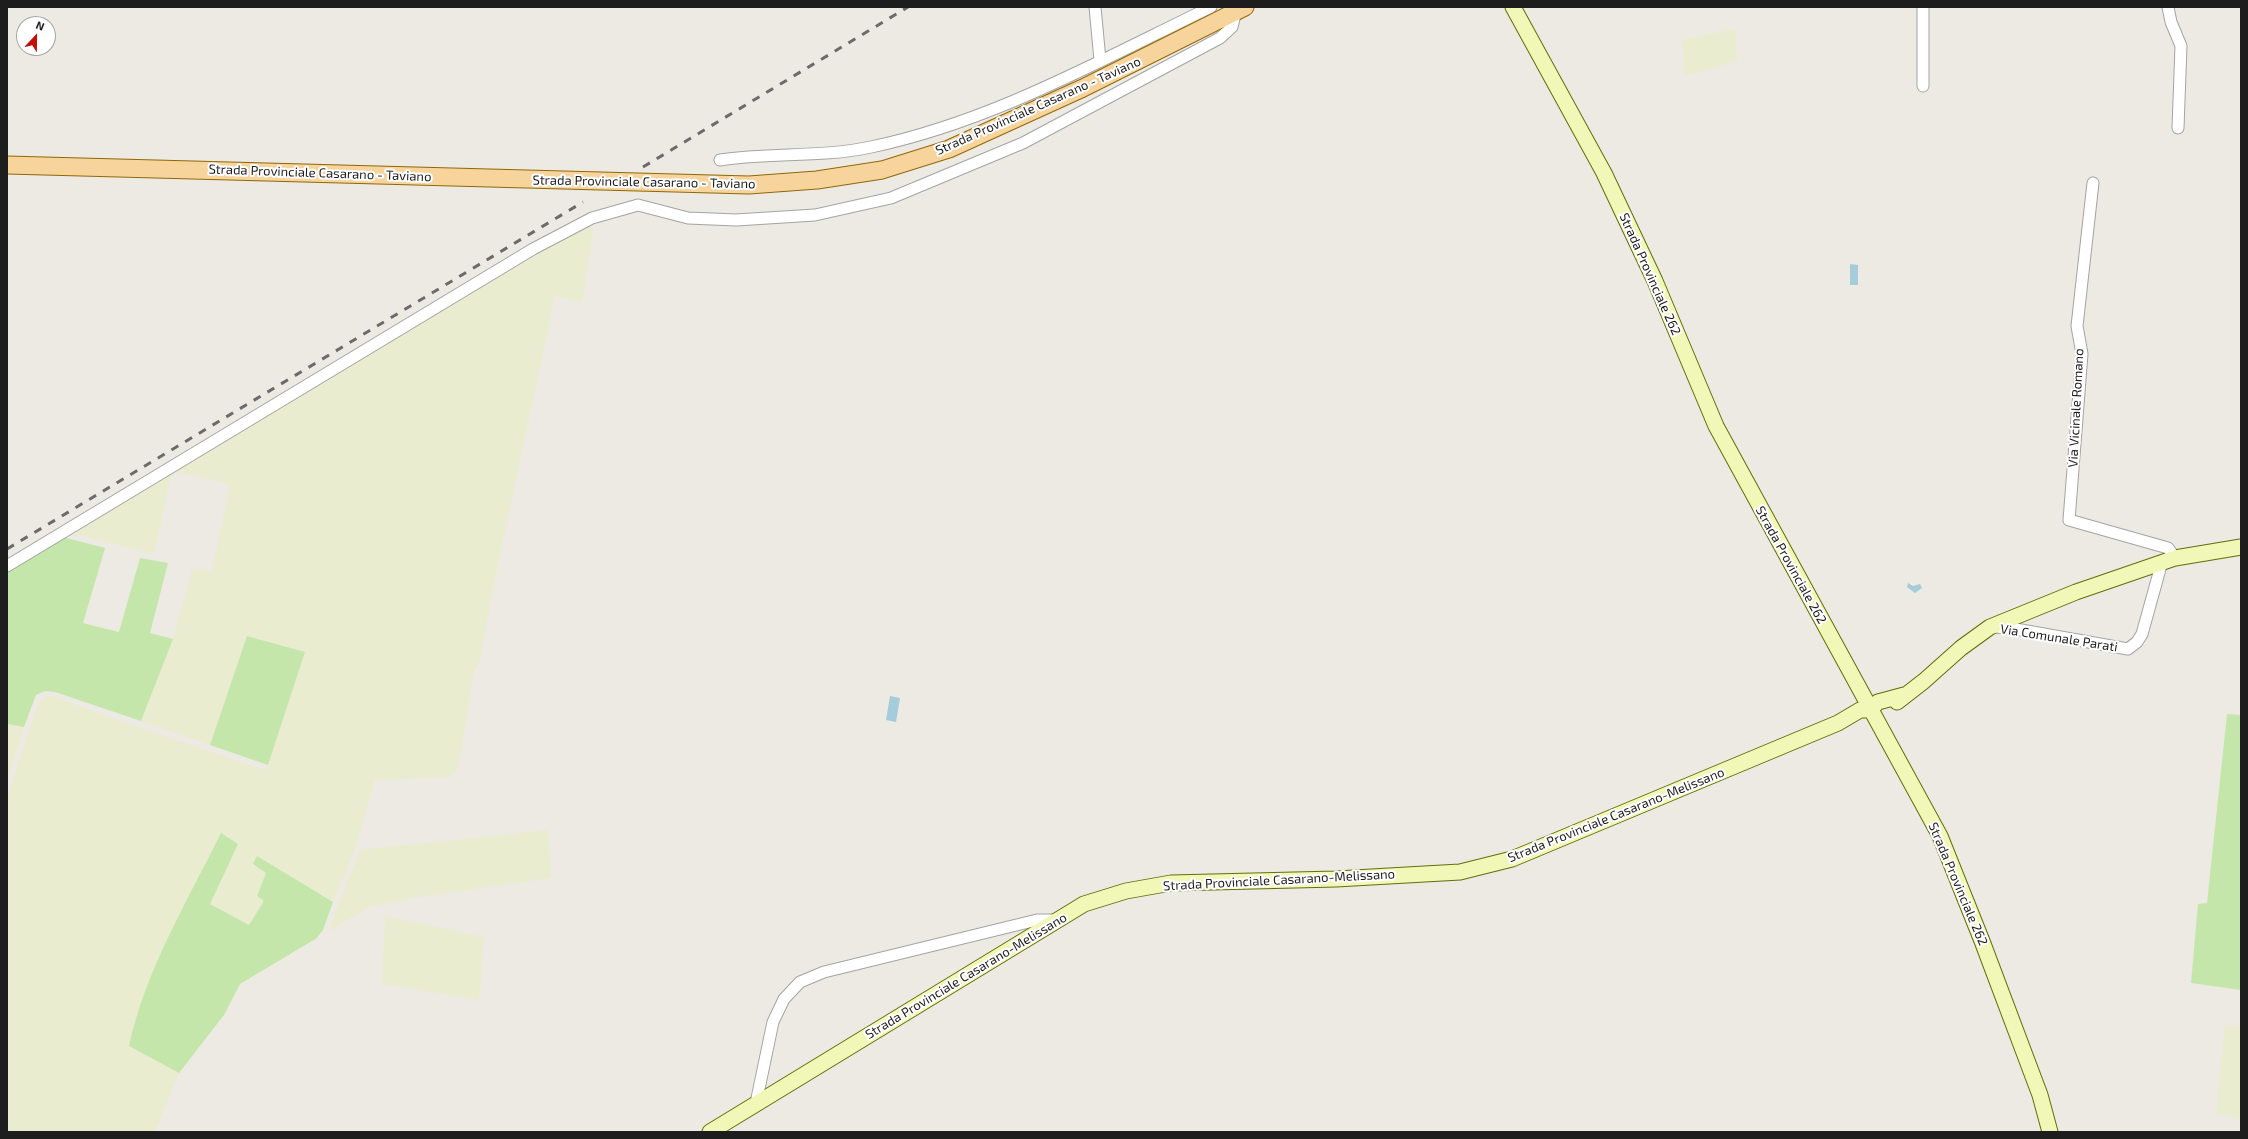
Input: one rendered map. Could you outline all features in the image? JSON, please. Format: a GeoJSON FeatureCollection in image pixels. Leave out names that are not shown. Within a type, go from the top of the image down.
{"type":"FeatureCollection","features":[{"type":"Feature","properties":{"kind":"main road","name":"Strada Provinciale 262"},"geometry":{"type":"LineString","coordinates":[[1513,7],[1604,173],[1655,281],[1716,426],[1940,836],[2038,1088],[2050,1132]]}},
{"type":"Feature","properties":{"kind":"main road","name":"Strada Provinciale Casarano - Taviano"},"geometry":{"type":"LineString","coordinates":[[7,165],[749,185],[818,180],[882,170],[949,149],[1083,88],[1240,9]]}},
{"type":"Feature","properties":{"kind":"main road","name":"Strada Provinciale Casarano-Melissano"},"geometry":{"type":"LineString","coordinates":[[710,1132],[1084,904],[1126,891],[1171,883],[1336,878],[1460,872],[1512,859],[1838,723],[1852,722],[1864,717],[1870,710],[1883,709],[1896,702],[1924,681],[1961,648],[1990,627],[2076,592],[2169,560],[2241,547]]}},
{"type":"Feature","properties":{"kind":"street"},"geometry":{"type":"LineString","coordinates":[[1095,7],[1100,60]]}},
{"type":"Feature","properties":{"kind":"street"},"geometry":{"type":"LineString","coordinates":[[720,160],[753,155],[835,154],[921,136],[980,115],[1211,7]]}},
{"type":"Feature","properties":{"kind":"street"},"geometry":{"type":"LineString","coordinates":[[1923,7],[1923,86]]}},
{"type":"Feature","properties":{"kind":"street"},"geometry":{"type":"LineString","coordinates":[[2168,7],[2170,22],[2181,46],[2178,128]]}},
{"type":"Feature","properties":{"kind":"street"},"geometry":{"type":"LineString","coordinates":[[7,566],[533,249],[592,218],[638,205],[688,218],[736,220],[815,215],[891,198],[1023,143],[1220,38],[1232,27],[1240,9]]}},
{"type":"Feature","properties":{"kind":"street","name":"Via Vicinale Romano"},"geometry":{"type":"LineString","coordinates":[[2093,183],[2077,326],[2082,354],[2069,520],[2168,548],[2169,560]]}},
{"type":"Feature","properties":{"kind":"street","name":"Via Comunale Parati"},"geometry":{"type":"LineString","coordinates":[[1990,627],[2010,628],[2128,649],[2137,642],[2142,634],[2169,560]]}},
{"type":"Feature","properties":{"kind":"street"},"geometry":{"type":"LineString","coordinates":[[756,1103],[773,1022],[784,999],[800,982],[824,972],[869,960],[1037,920],[1058,920]]}},
{"type":"Feature","properties":{"kind":"green space"},"geometry":{"type":"Polygon","coordinates":[[[1735,29],[1737,61],[1685,76],[1682,40],[1735,29]]]}},
{"type":"Feature","properties":{"kind":"green space"},"geometry":{"type":"Polygon","coordinates":[[[590,225],[593,232],[582,302],[555,296],[494,583],[480,660],[474,672],[459,764],[455,773],[447,777],[375,780],[355,849],[333,902],[257,856],[253,864],[266,873],[257,895],[265,901],[249,925],[209,904],[238,844],[221,834],[148,984],[134,1023],[129,1046],[179,1073],[155,1132],[7,1132],[7,798],[38,704],[46,696],[56,697],[102,715],[265,770],[268,765],[305,652],[247,636],[210,745],[141,721],[173,639],[192,569],[212,571],[230,484],[172,471],[547,245],[579,227],[590,225]]]}},
{"type":"Feature","properties":{"kind":"green space"},"geometry":{"type":"Polygon","coordinates":[[[172,471],[154,554],[74,534],[73,531],[172,471]]]}},
{"type":"Feature","properties":{"kind":"green space"},"geometry":{"type":"Polygon","coordinates":[[[63,537],[105,548],[83,623],[119,632],[140,558],[168,563],[150,633],[173,639],[141,721],[55,692],[45,691],[36,695],[24,727],[7,724],[7,570],[63,537]]]}},
{"type":"Feature","properties":{"kind":"green space"},"geometry":{"type":"Polygon","coordinates":[[[247,636],[305,652],[268,765],[210,745],[247,636]]]}},
{"type":"Feature","properties":{"kind":"green space"},"geometry":{"type":"Polygon","coordinates":[[[2227,714],[2241,715],[2241,990],[2191,983],[2198,904],[2207,903],[2227,714]]]}},
{"type":"Feature","properties":{"kind":"green space"},"geometry":{"type":"Polygon","coordinates":[[[7,724],[24,727],[7,781],[7,724]]]}},
{"type":"Feature","properties":{"kind":"green space"},"geometry":{"type":"Polygon","coordinates":[[[548,830],[551,878],[413,898],[369,907],[331,930],[329,929],[360,850],[548,830]]]}},
{"type":"Feature","properties":{"kind":"green space"},"geometry":{"type":"Polygon","coordinates":[[[221,833],[238,844],[210,904],[249,925],[264,901],[257,896],[266,873],[253,864],[257,856],[333,902],[323,930],[317,938],[240,984],[224,1015],[179,1073],[129,1046],[136,1018],[156,964],[168,937],[221,833]]]}},
{"type":"Feature","properties":{"kind":"green space"},"geometry":{"type":"Polygon","coordinates":[[[385,916],[484,937],[479,1000],[382,984],[385,916]]]}},
{"type":"Feature","properties":{"kind":"green space"},"geometry":{"type":"Polygon","coordinates":[[[2225,1025],[2241,1027],[2241,1119],[2216,1114],[2225,1025]]]}},
{"type":"Feature","properties":{"kind":"water"},"geometry":{"type":"Polygon","coordinates":[[[1850,264],[1858,265],[1858,285],[1850,285],[1850,264]]]}},
{"type":"Feature","properties":{"kind":"water"},"geometry":{"type":"Polygon","coordinates":[[[1908,583],[1913,586],[1920,584],[1922,588],[1915,593],[1907,587],[1908,583]]]}},
{"type":"Feature","properties":{"kind":"water"},"geometry":{"type":"Polygon","coordinates":[[[890,696],[900,698],[896,722],[886,720],[890,696]]]}},
{"type":"Feature","properties":{"kind":"railway"},"geometry":{"type":"LineString","coordinates":[[643,167],[908,7]]}},
{"type":"Feature","properties":{"kind":"railway"},"geometry":{"type":"LineString","coordinates":[[7,549],[583,202]]}}]}
